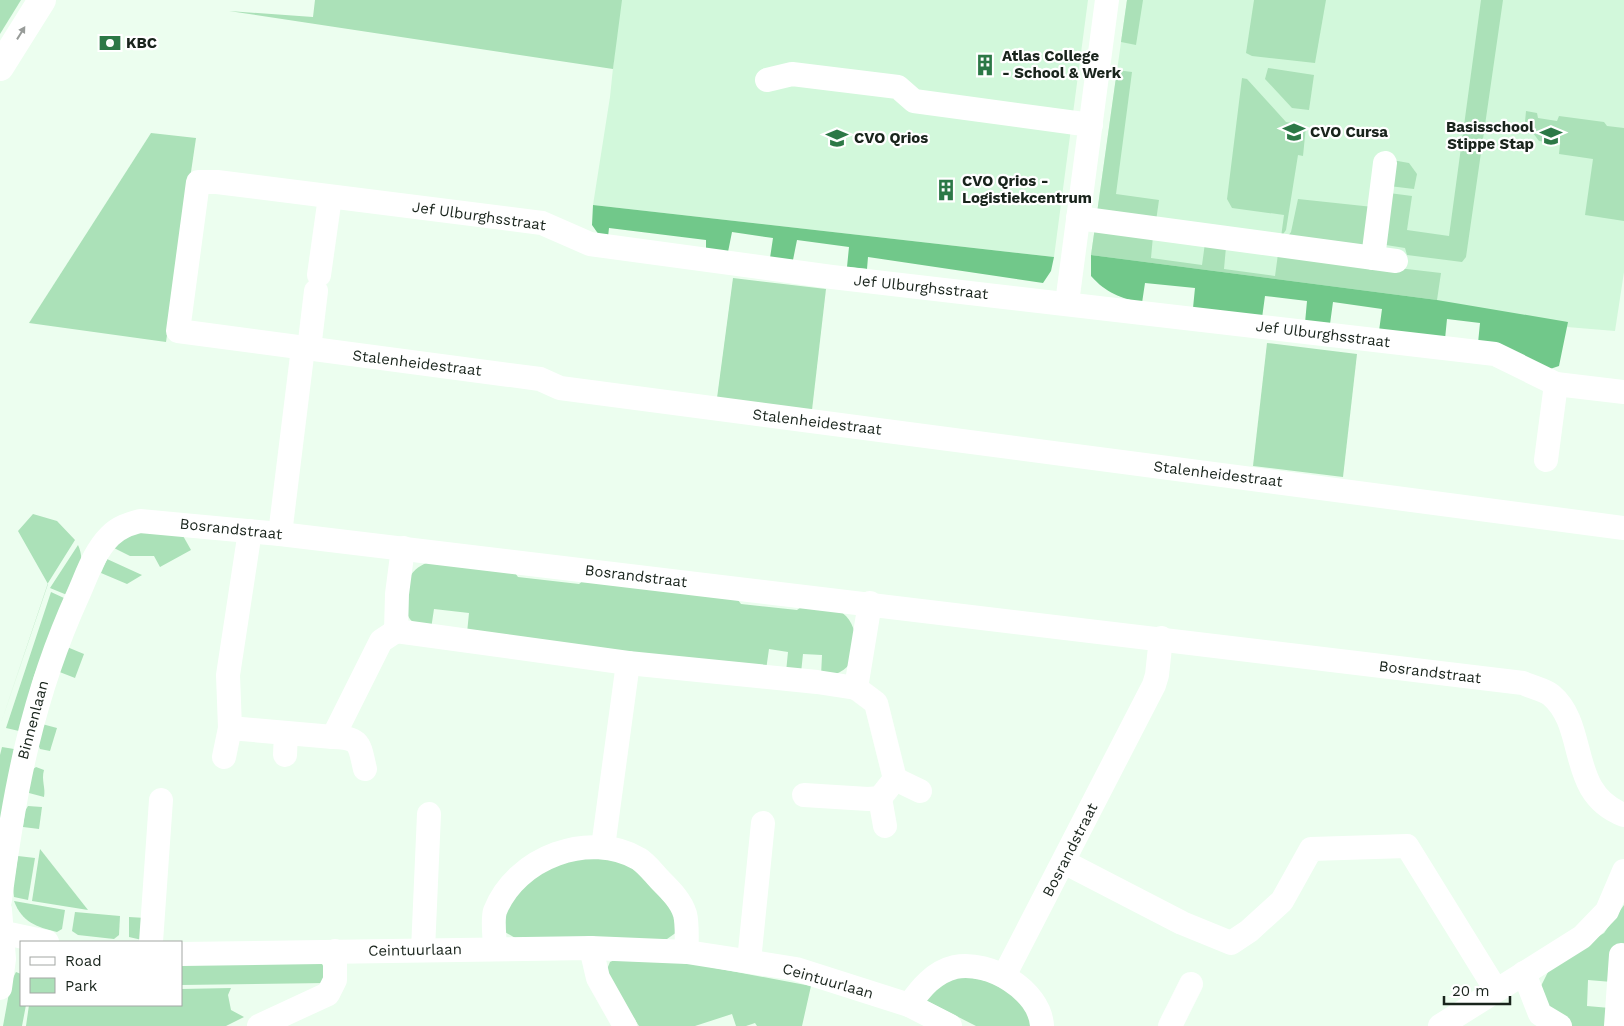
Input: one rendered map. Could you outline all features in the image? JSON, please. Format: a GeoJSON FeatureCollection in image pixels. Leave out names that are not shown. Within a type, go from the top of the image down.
{"type":"FeatureCollection","features":[{"type":"Feature","properties":{"kind":"main road"},"geometry":{"type":"LineString","coordinates":[[0,67],[42,0]]}},
{"type":"Feature","properties":{"kind":"street"},"geometry":{"type":"LineString","coordinates":[[1067,303],[1107,0]]}},
{"type":"Feature","properties":{"kind":"street"},"geometry":{"type":"LineString","coordinates":[[767,80],[792,74],[898,88],[914,101],[1090,125]]}},
{"type":"Feature","properties":{"kind":"street"},"geometry":{"type":"LineString","coordinates":[[1373,258],[1385,162]]}},
{"type":"Feature","properties":{"kind":"street","name":"Stalenheidestraat"},"geometry":{"type":"LineString","coordinates":[[217,182],[198,182],[178,331],[306,352],[540,379],[560,388],[1624,528]]}},
{"type":"Feature","properties":{"kind":"street","name":"Jef Ulburghsstraat"},"geometry":{"type":"LineString","coordinates":[[217,182],[542,223],[590,244],[806,274],[1495,354],[1556,384],[1624,392]]}},
{"type":"Feature","properties":{"kind":"street"},"geometry":{"type":"LineString","coordinates":[[280,534],[330,197]]}},
{"type":"Feature","properties":{"kind":"street"},"geometry":{"type":"LineString","coordinates":[[1078,218],[1396,261]]}},
{"type":"Feature","properties":{"kind":"street"},"geometry":{"type":"LineString","coordinates":[[1546,460],[1556,384]]}},
{"type":"Feature","properties":{"kind":"street","name":"Bosrandstraat"},"geometry":{"type":"LineString","coordinates":[[99,549],[122,526],[140,521],[250,531],[870,603],[1523,683],[1551,695],[1566,715],[1588,782],[1597,799],[1609,809],[1624,815]]}},
{"type":"Feature","properties":{"kind":"street"},"geometry":{"type":"LineString","coordinates":[[224,757],[230,728],[228,675],[250,531]]}},
{"type":"Feature","properties":{"kind":"street"},"geometry":{"type":"LineString","coordinates":[[396,631],[397,594],[403,548]]}},
{"type":"Feature","properties":{"kind":"street","name":"Binnenlaan"},"geometry":{"type":"LineString","coordinates":[[0,900],[19,776],[30,724],[44,676],[67,618],[99,549]]}},
{"type":"Feature","properties":{"kind":"street"},"geometry":{"type":"LineString","coordinates":[[856,688],[870,603]]}},
{"type":"Feature","properties":{"kind":"street"},"geometry":{"type":"LineString","coordinates":[[332,736],[381,641],[396,631],[628,662],[817,682],[856,688],[876,703],[895,779]]}},
{"type":"Feature","properties":{"kind":"street","name":"Bosrandstraat"},"geometry":{"type":"LineString","coordinates":[[1004,976],[1154,685],[1161,638]]}},
{"type":"Feature","properties":{"kind":"street"},"geometry":{"type":"LineString","coordinates":[[603,847],[628,662]]}},
{"type":"Feature","properties":{"kind":"street"},"geometry":{"type":"LineString","coordinates":[[230,728],[286,744],[332,736],[351,738],[359,744],[365,769]]}},
{"type":"Feature","properties":{"kind":"street"},"geometry":{"type":"LineString","coordinates":[[895,779],[920,791]]}},
{"type":"Feature","properties":{"kind":"street"},"geometry":{"type":"LineString","coordinates":[[804,794],[868,799],[880,798],[895,779]]}},
{"type":"Feature","properties":{"kind":"street"},"geometry":{"type":"LineString","coordinates":[[880,798],[885,826]]}},
{"type":"Feature","properties":{"kind":"street"},"geometry":{"type":"LineString","coordinates":[[151,941],[161,800]]}},
{"type":"Feature","properties":{"kind":"street"},"geometry":{"type":"LineString","coordinates":[[423,950],[429,814]]}},
{"type":"Feature","properties":{"kind":"street"},"geometry":{"type":"LineString","coordinates":[[749,961],[763,824]]}},
{"type":"Feature","properties":{"kind":"street"},"geometry":{"type":"LineString","coordinates":[[1064,862],[1182,923],[1231,943],[1249,932],[1282,901],[1311,849],[1407,846],[1496,990]]}},
{"type":"Feature","properties":{"kind":"street"},"geometry":{"type":"LineString","coordinates":[[495,949],[495,912],[516,882],[534,865],[555,854],[577,848],[603,847],[640,860],[675,895],[685,915],[687,952]]}},
{"type":"Feature","properties":{"kind":"street"},"geometry":{"type":"LineString","coordinates":[[1440,1026],[1582,937],[1595,926],[1607,911],[1624,872]]}},
{"type":"Feature","properties":{"kind":"street"},"geometry":{"type":"LineString","coordinates":[[0,910],[4,959],[0,988]]}},
{"type":"Feature","properties":{"kind":"street"},"geometry":{"type":"LineString","coordinates":[[2,932],[42,941]]}},
{"type":"Feature","properties":{"kind":"street"},"geometry":{"type":"LineString","coordinates":[[590,948],[598,978],[624,1026]]}},
{"type":"Feature","properties":{"kind":"street","name":"Ceintuurlaan"},"geometry":{"type":"LineString","coordinates":[[182,954],[590,948],[687,952],[796,969],[909,1005],[950,1026]]}},
{"type":"Feature","properties":{"kind":"street"},"geometry":{"type":"LineString","coordinates":[[258,1026],[328,994],[335,980],[335,952]]}},
{"type":"Feature","properties":{"kind":"street"},"geometry":{"type":"LineString","coordinates":[[1616,1026],[1621,955]]}},
{"type":"Feature","properties":{"kind":"street"},"geometry":{"type":"LineString","coordinates":[[909,1005],[922,987],[932,978],[956,967],[977,968],[1004,976],[1023,989],[1036,1005],[1042,1026]]}},
{"type":"Feature","properties":{"kind":"street"},"geometry":{"type":"LineString","coordinates":[[1524,973],[1540,1014],[1560,1026]]}},
{"type":"Feature","properties":{"kind":"street"},"geometry":{"type":"LineString","coordinates":[[1170,1026],[1191,984]]}},
{"type":"Feature","properties":{"kind":"shaded area","name":"CVO Qrios"},"geometry":{"type":"Polygon","coordinates":[[[620,0],[1088,0],[1054,257],[593,205],[610,97],[620,0]]]}},
{"type":"Feature","properties":{"kind":"shaded area","name":"CVO Cursa"},"geometry":{"type":"Polygon","coordinates":[[[1127,0],[1624,0],[1624,272],[1615,331],[1567,327],[1091,255],[1127,0]]]}},
{"type":"Feature","properties":{"kind":"green space"},"geometry":{"type":"Polygon","coordinates":[[[0,0],[21,0],[0,34],[0,0]]]}},
{"type":"Feature","properties":{"kind":"green space"},"geometry":{"type":"Polygon","coordinates":[[[315,0],[622,0],[613,69],[229,11],[313,17],[315,0]]]}},
{"type":"Feature","properties":{"kind":"green space"},"geometry":{"type":"Polygon","coordinates":[[[1127,0],[1143,0],[1136,45],[1121,42],[1127,0]]]}},
{"type":"Feature","properties":{"kind":"green space"},"geometry":{"type":"Polygon","coordinates":[[[1254,0],[1326,0],[1315,63],[1252,56],[1246,53],[1254,0]]]}},
{"type":"Feature","properties":{"kind":"green space"},"geometry":{"type":"Polygon","coordinates":[[[1481,0],[1503,0],[1466,257],[1462,262],[1407,255],[1405,248],[1386,245],[1389,193],[1412,196],[1407,230],[1449,236],[1481,0]]]}},
{"type":"Feature","properties":{"kind":"green space"},"geometry":{"type":"Polygon","coordinates":[[[1268,68],[1314,75],[1309,110],[1292,108],[1265,79],[1268,68]]]}},
{"type":"Feature","properties":{"kind":"green space"},"geometry":{"type":"Polygon","coordinates":[[[1117,70],[1132,72],[1116,194],[1159,200],[1156,221],[1097,213],[1117,70]]]}},
{"type":"Feature","properties":{"kind":"green space"},"geometry":{"type":"Polygon","coordinates":[[[1242,78],[1247,79],[1286,122],[1306,126],[1303,156],[1298,155],[1286,230],[1281,237],[1284,215],[1232,208],[1227,199],[1242,78]]]}},
{"type":"Feature","properties":{"kind":"green space"},"geometry":{"type":"Polygon","coordinates":[[[1526,111],[1537,113],[1538,118],[1557,121],[1559,116],[1604,122],[1607,126],[1624,128],[1624,221],[1585,215],[1593,159],[1559,154],[1560,144],[1539,141],[1525,122],[1526,111]]]}},
{"type":"Feature","properties":{"kind":"green space"},"geometry":{"type":"Polygon","coordinates":[[[151,133],[196,138],[166,342],[29,323],[151,133]]]}},
{"type":"Feature","properties":{"kind":"green space"},"geometry":{"type":"Polygon","coordinates":[[[1392,160],[1409,163],[1417,174],[1414,189],[1389,186],[1392,160]]]}},
{"type":"Feature","properties":{"kind":"green space"},"geometry":{"type":"Polygon","coordinates":[[[1298,199],[1373,207],[1367,244],[1360,249],[1285,240],[1291,232],[1298,199]]]}},
{"type":"Feature","properties":{"kind":"green space"},"geometry":{"type":"Polygon","coordinates":[[[593,205],[1054,257],[1051,271],[1043,283],[868,257],[867,269],[847,267],[849,247],[797,240],[793,260],[770,258],[773,238],[732,232],[728,252],[706,249],[706,240],[609,228],[608,237],[599,235],[592,225],[593,205]]]}},
{"type":"Feature","properties":{"kind":"green space"},"geometry":{"type":"Polygon","coordinates":[[[1095,227],[1153,236],[1151,258],[1202,265],[1205,243],[1226,247],[1224,269],[1275,276],[1278,254],[1441,273],[1437,300],[1091,255],[1095,227]]]}},
{"type":"Feature","properties":{"kind":"green space"},"geometry":{"type":"Polygon","coordinates":[[[1091,255],[1437,300],[1568,322],[1559,366],[1550,369],[1478,343],[1480,323],[1447,319],[1445,339],[1379,331],[1382,309],[1333,302],[1330,324],[1305,323],[1307,301],[1265,296],[1262,318],[1193,308],[1195,288],[1145,283],[1142,303],[1114,294],[1102,287],[1091,276],[1091,255]]]}},
{"type":"Feature","properties":{"kind":"green space"},"geometry":{"type":"Polygon","coordinates":[[[733,278],[826,289],[812,410],[717,398],[733,278]]]}},
{"type":"Feature","properties":{"kind":"green space"},"geometry":{"type":"Polygon","coordinates":[[[1267,343],[1357,354],[1343,477],[1253,466],[1267,343]]]}},
{"type":"Feature","properties":{"kind":"green space"},"geometry":{"type":"Polygon","coordinates":[[[33,514],[57,521],[75,540],[48,584],[18,531],[33,514]]]}},
{"type":"Feature","properties":{"kind":"green space"},"geometry":{"type":"Polygon","coordinates":[[[140,531],[182,534],[191,550],[160,567],[154,556],[130,556],[114,548],[123,538],[140,531]]]}},
{"type":"Feature","properties":{"kind":"green space"},"geometry":{"type":"Polygon","coordinates":[[[78,545],[81,565],[67,595],[50,588],[78,545]]]}},
{"type":"Feature","properties":{"kind":"green space"},"geometry":{"type":"Polygon","coordinates":[[[107,559],[142,575],[127,584],[101,573],[107,559]]]}},
{"type":"Feature","properties":{"kind":"green space"},"geometry":{"type":"Polygon","coordinates":[[[434,560],[513,570],[518,577],[579,584],[585,579],[735,596],[741,604],[797,610],[804,605],[831,608],[846,616],[851,623],[856,641],[855,651],[847,667],[840,672],[821,676],[822,655],[803,654],[801,673],[786,672],[788,652],[769,649],[766,670],[467,633],[469,613],[434,609],[431,629],[411,621],[406,611],[406,605],[411,575],[427,562],[434,560]]]}},
{"type":"Feature","properties":{"kind":"green space"},"geometry":{"type":"Polygon","coordinates":[[[51,592],[64,598],[34,676],[19,731],[6,728],[51,592]]]}},
{"type":"Feature","properties":{"kind":"green space"},"geometry":{"type":"Polygon","coordinates":[[[67,647],[84,654],[75,678],[57,671],[67,647]]]}},
{"type":"Feature","properties":{"kind":"green space"},"geometry":{"type":"Polygon","coordinates":[[[42,724],[57,728],[50,751],[40,749],[37,742],[42,724]]]}},
{"type":"Feature","properties":{"kind":"green space"},"geometry":{"type":"Polygon","coordinates":[[[2,747],[14,749],[0,828],[0,755],[2,747]]]}},
{"type":"Feature","properties":{"kind":"green space"},"geometry":{"type":"Polygon","coordinates":[[[36,767],[44,770],[44,797],[29,793],[28,788],[32,770],[36,767]]]}},
{"type":"Feature","properties":{"kind":"green space"},"geometry":{"type":"Polygon","coordinates":[[[28,806],[42,807],[39,829],[23,827],[25,811],[28,806]]]}},
{"type":"Feature","properties":{"kind":"green space"},"geometry":{"type":"Polygon","coordinates":[[[40,849],[88,910],[32,901],[40,849]]]}},
{"type":"Feature","properties":{"kind":"green space"},"geometry":{"type":"Polygon","coordinates":[[[574,855],[631,861],[678,918],[677,932],[667,939],[517,939],[503,931],[509,898],[526,878],[574,855]]]}},
{"type":"Feature","properties":{"kind":"green space"},"geometry":{"type":"Polygon","coordinates":[[[18,856],[35,858],[28,900],[14,897],[13,887],[18,856]]]}},
{"type":"Feature","properties":{"kind":"green space"},"geometry":{"type":"Polygon","coordinates":[[[14,901],[65,910],[62,929],[57,932],[36,926],[21,914],[14,901]]]}},
{"type":"Feature","properties":{"kind":"green space"},"geometry":{"type":"Polygon","coordinates":[[[1624,905],[1624,950],[1612,982],[1588,980],[1587,1006],[1610,1008],[1606,1026],[1572,1026],[1549,1013],[1541,986],[1551,966],[1604,933],[1624,905]]]}},
{"type":"Feature","properties":{"kind":"green space"},"geometry":{"type":"Polygon","coordinates":[[[75,912],[120,916],[119,935],[114,939],[78,935],[72,931],[75,912]]]}},
{"type":"Feature","properties":{"kind":"green space"},"geometry":{"type":"Polygon","coordinates":[[[129,917],[146,918],[142,940],[129,937],[129,917]]]}},
{"type":"Feature","properties":{"kind":"green space"},"geometry":{"type":"Polygon","coordinates":[[[619,958],[678,961],[811,986],[802,1026],[757,1026],[755,1023],[746,1026],[736,1026],[732,1014],[695,1026],[639,1026],[605,974],[610,962],[619,958]]]}},
{"type":"Feature","properties":{"kind":"green space"},"geometry":{"type":"Polygon","coordinates":[[[182,962],[321,963],[324,967],[327,983],[182,985],[182,962]]]}},
{"type":"Feature","properties":{"kind":"green space"},"geometry":{"type":"Polygon","coordinates":[[[16,972],[20,974],[20,1006],[26,1006],[22,1026],[3,1026],[11,982],[16,972]]]}},
{"type":"Feature","properties":{"kind":"green space"},"geometry":{"type":"Polygon","coordinates":[[[958,976],[985,980],[1009,990],[1025,1003],[1035,1026],[976,1026],[927,1001],[927,988],[958,976]]]}},
{"type":"Feature","properties":{"kind":"green space"},"geometry":{"type":"Polygon","coordinates":[[[231,988],[228,995],[231,1010],[244,1017],[226,1026],[26,1026],[29,1006],[182,1006],[182,989],[231,988]]]}},
{"type":"Feature","properties":{"kind":"place","name":"KBC"},"geometry":{"type":"Point","coordinates":[110,43]}},
{"type":"Feature","properties":{"kind":"place","name":"Atlas College - School & Werk"},"geometry":{"type":"Point","coordinates":[985,65]}},
{"type":"Feature","properties":{"kind":"place","name":"CVO Cursa"},"geometry":{"type":"Point","coordinates":[1294,132]}},
{"type":"Feature","properties":{"kind":"place","name":"Basisschool Stippe Stap"},"geometry":{"type":"Point","coordinates":[1551,136]}},
{"type":"Feature","properties":{"kind":"place","name":"CVO Qrios"},"geometry":{"type":"Point","coordinates":[837,138]}},
{"type":"Feature","properties":{"kind":"place","name":"CVO Qrios - Logistiekcentrum"},"geometry":{"type":"Point","coordinates":[946,190]}}]}
